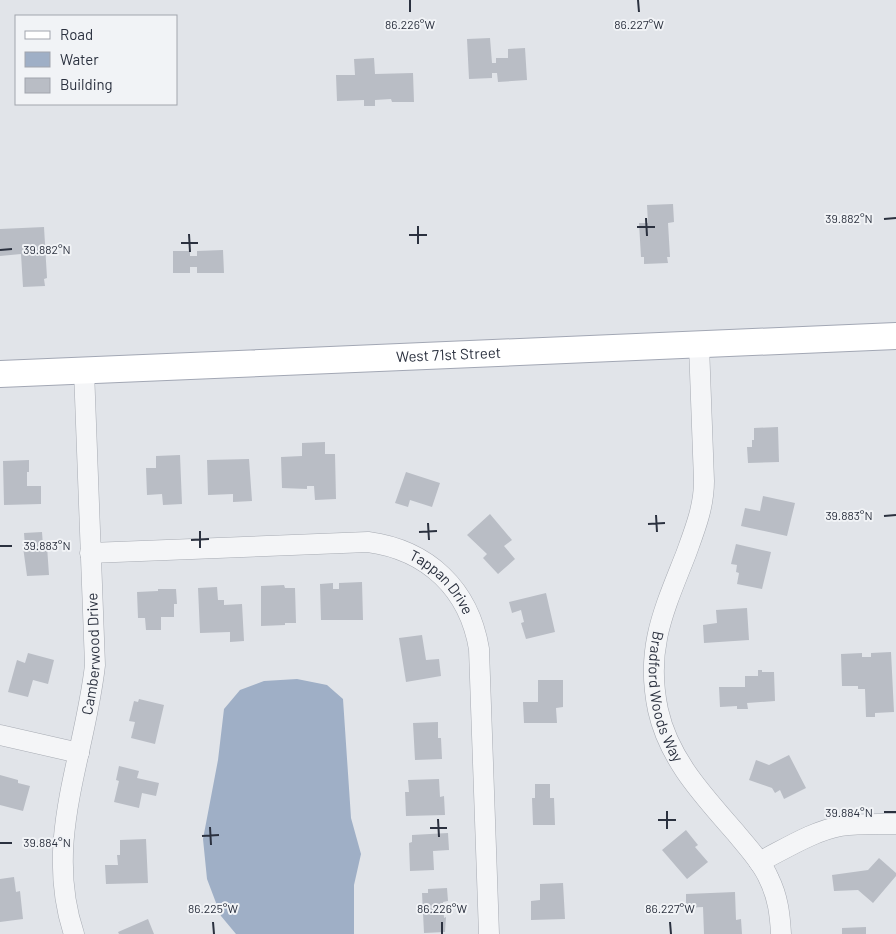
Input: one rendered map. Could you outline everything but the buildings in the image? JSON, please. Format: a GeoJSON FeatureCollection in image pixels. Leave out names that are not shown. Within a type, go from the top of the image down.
{"type":"FeatureCollection","features":[{"type":"Feature","properties":{"kind":"main road","name":"West 71st Street"},"geometry":{"type":"LineString","coordinates":[[0,374],[896,336]]}},
{"type":"Feature","properties":{"kind":"street","name":"Bradford Woods Way"},"geometry":{"type":"LineString","coordinates":[[699,345],[703,498],[696,526],[660,618],[654,655],[654,687],[660,719],[679,764],[759,862],[770,880],[777,900],[781,934]]}},
{"type":"Feature","properties":{"kind":"street","name":"Camberwood Drive"},"geometry":{"type":"LineString","coordinates":[[74,934],[63,885],[62,845],[66,813],[92,693],[95,665],[84,370]]}},
{"type":"Feature","properties":{"kind":"street","name":"Tappan Drive"},"geometry":{"type":"LineString","coordinates":[[90,553],[368,542],[384,544],[407,552],[432,566],[446,580],[465,606],[471,617],[479,649],[489,934]]}},
{"type":"Feature","properties":{"kind":"street"},"geometry":{"type":"LineString","coordinates":[[0,735],[79,752]]}},
{"type":"Feature","properties":{"kind":"street"},"geometry":{"type":"LineString","coordinates":[[759,862],[816,833],[842,826],[896,824]]}},
{"type":"Feature","properties":{"kind":"water"},"geometry":{"type":"Polygon","coordinates":[[[297,679],[327,685],[343,699],[351,818],[361,854],[354,885],[354,934],[236,934],[221,916],[207,879],[203,839],[218,760],[224,709],[240,690],[264,681],[297,679]]]}}]}
